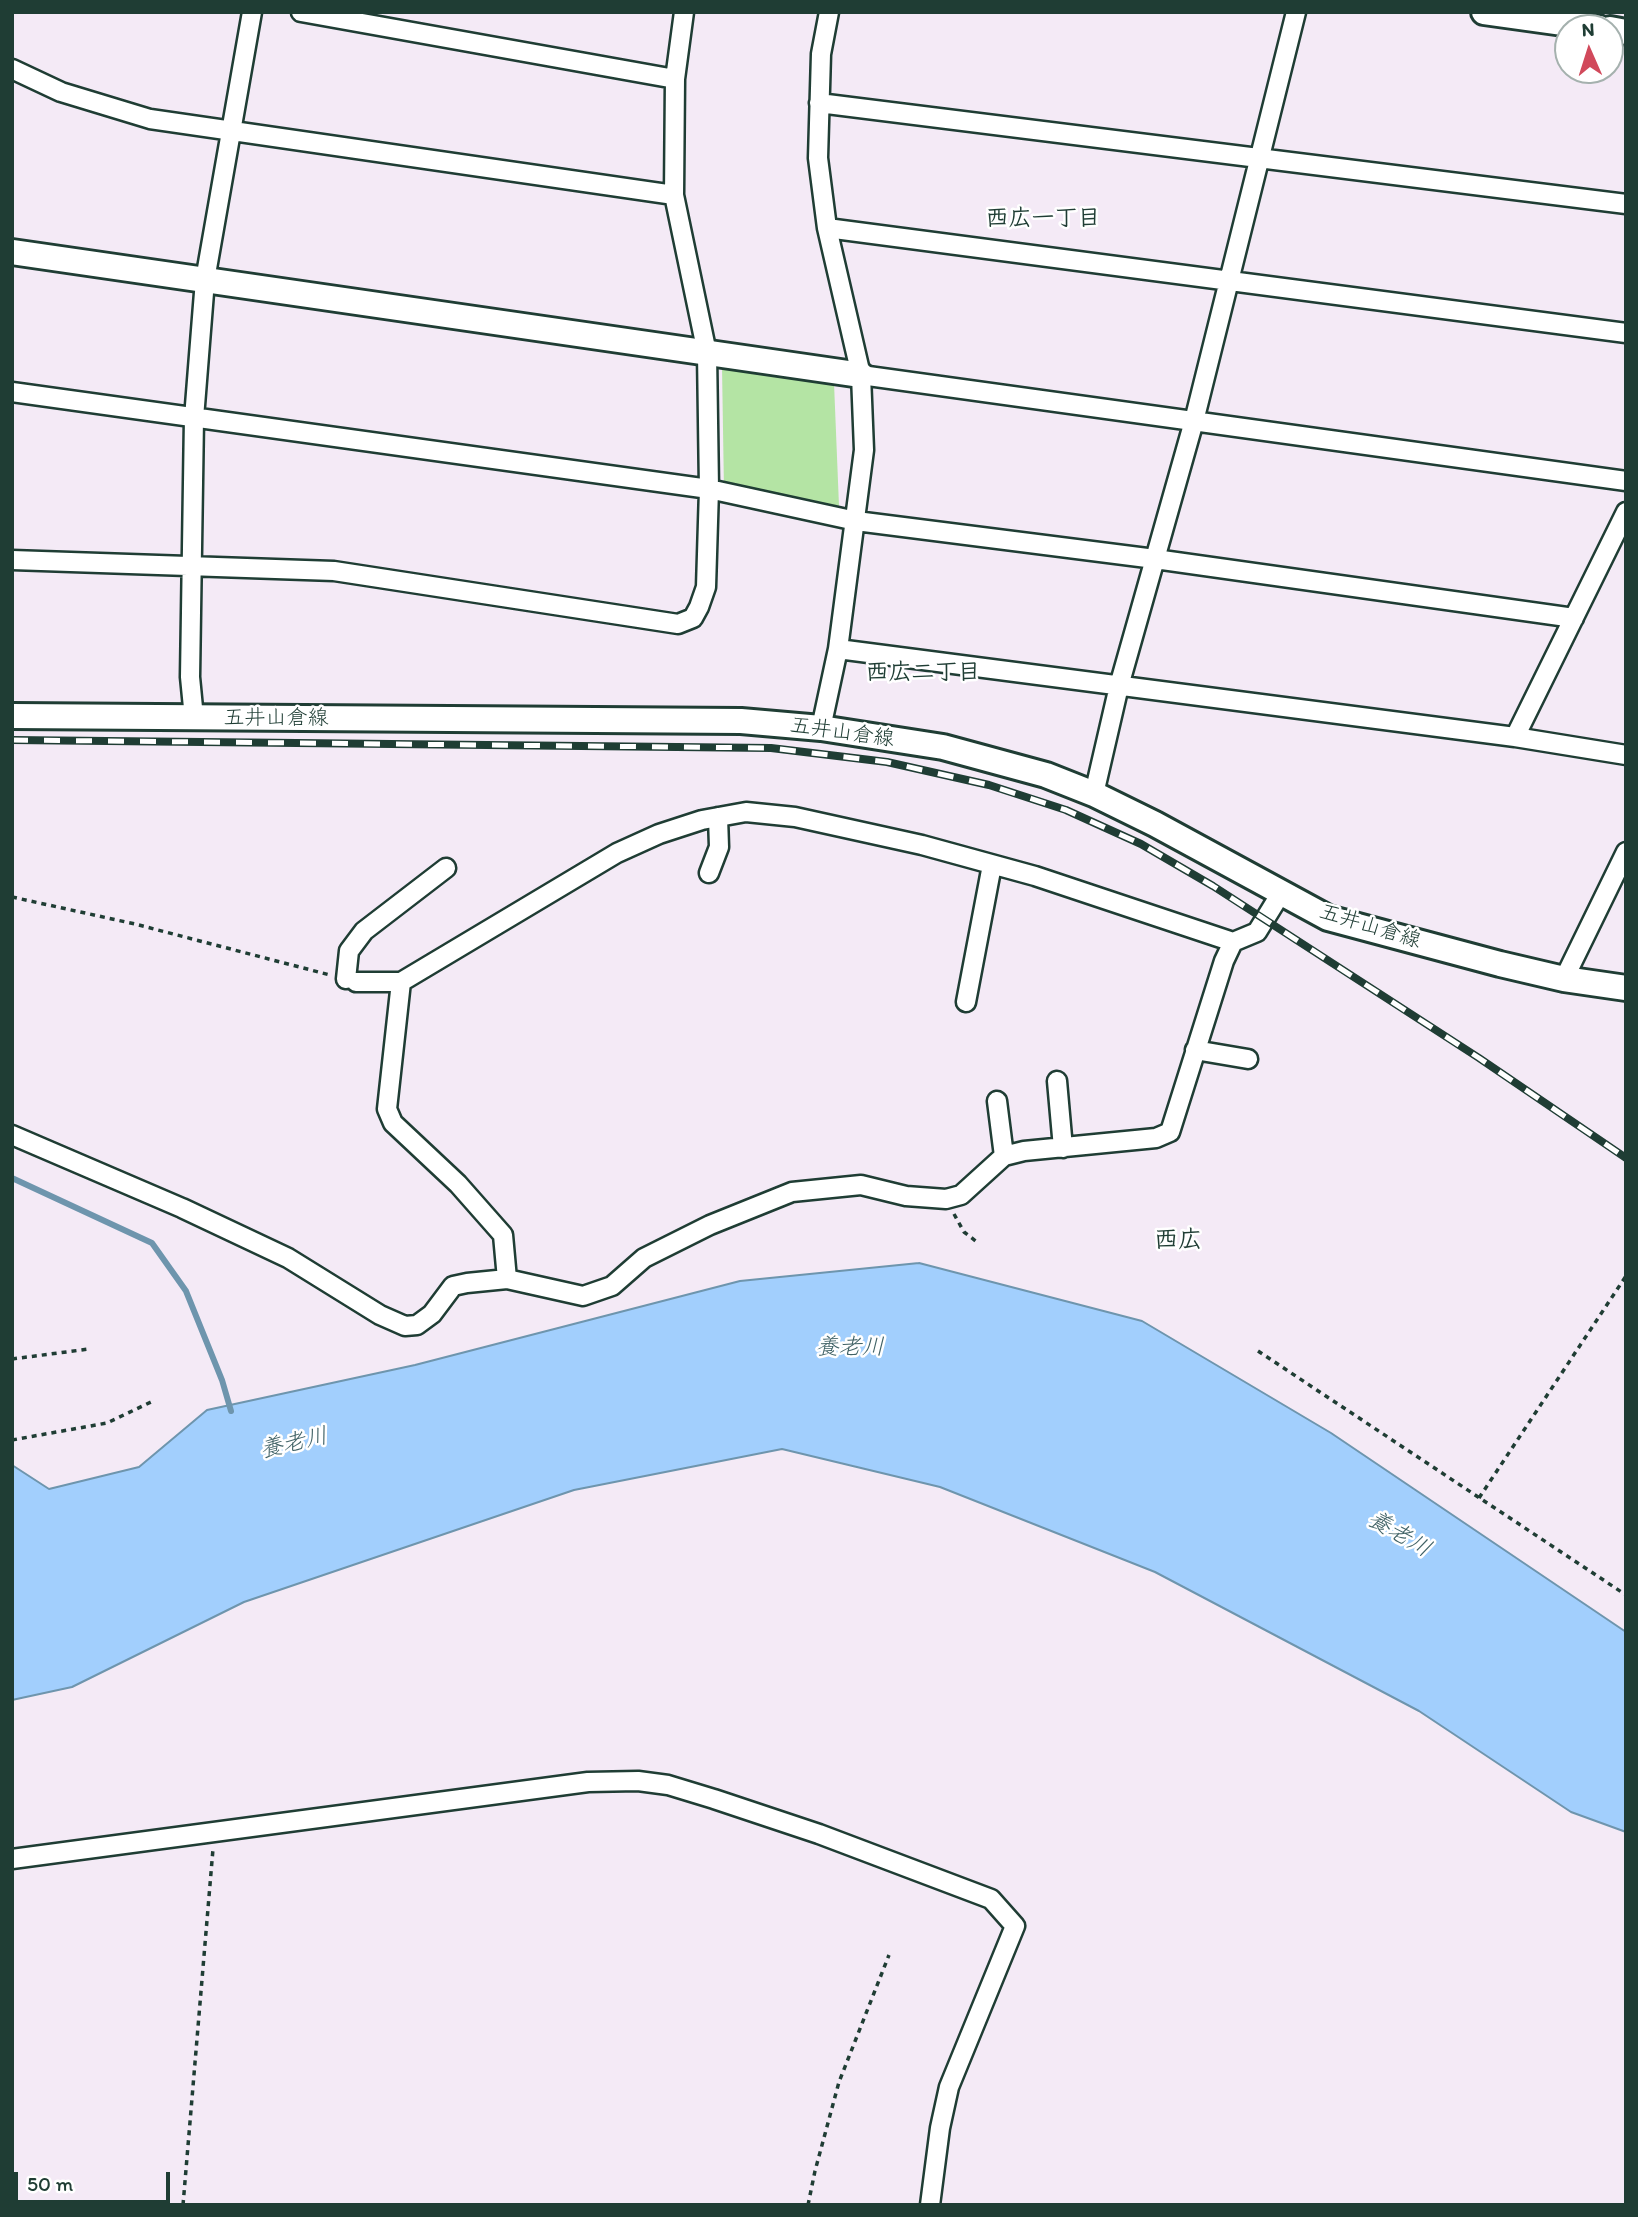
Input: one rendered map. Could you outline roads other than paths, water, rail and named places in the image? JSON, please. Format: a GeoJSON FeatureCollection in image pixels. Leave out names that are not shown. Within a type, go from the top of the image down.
{"type":"FeatureCollection","features":[{"type":"Feature","properties":{"kind":"main road"},"geometry":{"type":"LineString","coordinates":[[1484,12],[1554,22]]}},
{"type":"Feature","properties":{"kind":"main road"},"geometry":{"type":"LineString","coordinates":[[12,252],[861,375]]}},
{"type":"Feature","properties":{"kind":"main road","name":"五井山倉線"},"geometry":{"type":"LineString","coordinates":[[12,716],[741,722],[821,728],[943,747],[1046,775],[1094,794],[1328,918],[1500,964],[1564,979],[1626,988]]}},
{"type":"Feature","properties":{"kind":"street"},"geometry":{"type":"LineString","coordinates":[[194,718],[190,677],[194,418],[205,280],[252,12]]}},
{"type":"Feature","properties":{"kind":"street"},"geometry":{"type":"LineString","coordinates":[[301,12],[675,79]]}},
{"type":"Feature","properties":{"kind":"street"},"geometry":{"type":"LineString","coordinates":[[12,560],[334,571],[678,624],[693,618],[706,587],[709,489],[707,353],[674,195],[675,79],[684,12]]}},
{"type":"Feature","properties":{"kind":"street"},"geometry":{"type":"LineString","coordinates":[[821,728],[838,649],[864,450],[861,375],[827,228],[818,158],[821,54],[829,12]]}},
{"type":"Feature","properties":{"kind":"street"},"geometry":{"type":"LineString","coordinates":[[1094,794],[1119,686],[1194,421],[1296,12]]}},
{"type":"Feature","properties":{"kind":"street"},"geometry":{"type":"LineString","coordinates":[[12,69],[61,92],[150,119],[674,195]]}},
{"type":"Feature","properties":{"kind":"street"},"geometry":{"type":"LineString","coordinates":[[819,103],[1626,204]]}},
{"type":"Feature","properties":{"kind":"street"},"geometry":{"type":"LineString","coordinates":[[827,228],[1626,332]]}},
{"type":"Feature","properties":{"kind":"street"},"geometry":{"type":"LineString","coordinates":[[861,375],[1626,481]]}},
{"type":"Feature","properties":{"kind":"street"},"geometry":{"type":"LineString","coordinates":[[12,392],[709,489],[856,521],[1155,559],[1574,618]]}},
{"type":"Feature","properties":{"kind":"street"},"geometry":{"type":"LineString","coordinates":[[1515,737],[1626,512]]}},
{"type":"Feature","properties":{"kind":"street"},"geometry":{"type":"LineString","coordinates":[[838,649],[1515,737],[1626,755]]}},
{"type":"Feature","properties":{"kind":"street"},"geometry":{"type":"LineString","coordinates":[[446,868],[364,931],[349,951],[351,980],[401,982],[617,853],[659,834],[746,812],[795,817],[922,845],[1035,876],[1233,942],[1257,932],[1281,894]]}},
{"type":"Feature","properties":{"kind":"street"},"geometry":{"type":"LineString","coordinates":[[709,873],[719,847],[718,817]]}},
{"type":"Feature","properties":{"kind":"street"},"geometry":{"type":"LineString","coordinates":[[1564,979],[1626,852]]}},
{"type":"Feature","properties":{"kind":"street"},"geometry":{"type":"LineString","coordinates":[[966,1002],[992,865]]}},
{"type":"Feature","properties":{"kind":"street"},"geometry":{"type":"LineString","coordinates":[[12,1135],[182,1208],[288,1258],[380,1315],[405,1326],[417,1325],[432,1314],[453,1286],[508,1279],[583,1296],[612,1286],[644,1258],[710,1225],[792,1192],[861,1185],[906,1196],[946,1199],[961,1195],[1004,1156],[1024,1151],[1145,1139],[1170,1132],[1224,961],[1233,942]]}},
{"type":"Feature","properties":{"kind":"street"},"geometry":{"type":"LineString","coordinates":[[401,982],[387,1109],[393,1123],[457,1184],[503,1235],[508,1279]]}},
{"type":"Feature","properties":{"kind":"street"},"geometry":{"type":"LineString","coordinates":[[1195,1050],[1248,1059]]}},
{"type":"Feature","properties":{"kind":"street"},"geometry":{"type":"LineString","coordinates":[[1057,1080],[1063,1148]]}},
{"type":"Feature","properties":{"kind":"street"},"geometry":{"type":"LineString","coordinates":[[997,1101],[1004,1156]]}},
{"type":"Feature","properties":{"kind":"street"},"geometry":{"type":"LineString","coordinates":[[12,1859],[588,1782],[638,1781],[668,1785],[740,1808],[991,1899],[1015,1926],[949,2087],[940,2128],[930,2205]]}},
{"type":"Feature","properties":{"kind":"water","name":"養老川"},"geometry":{"type":"Polygon","coordinates":[[[919,1263],[1142,1321],[1331,1433],[1626,1632],[1626,1832],[1571,1812],[1419,1711],[1155,1572],[940,1487],[782,1449],[574,1490],[244,1602],[72,1687],[12,1700],[12,1465],[49,1489],[139,1467],[207,1410],[415,1365],[740,1281],[919,1263]]]}},
{"type":"Feature","properties":{"kind":"waterway"},"geometry":{"type":"LineString","coordinates":[[12,1178],[152,1243],[186,1291],[222,1380],[231,1411]]}},
{"type":"Feature","properties":{"kind":"railway"},"geometry":{"type":"LineString","coordinates":[[12,740],[771,748],[887,762],[989,785],[1066,810],[1141,844],[1213,886],[1479,1058],[1626,1158]]}},
{"type":"Feature","properties":{"kind":"district","name":"西広一丁目"},"geometry":{"type":"Point","coordinates":[1043,219]}},
{"type":"Feature","properties":{"kind":"district","name":"西広二丁目"},"geometry":{"type":"Point","coordinates":[923,673]}},
{"type":"Feature","properties":{"kind":"district","name":"西広"},"geometry":{"type":"Point","coordinates":[1178,1241]}}]}
